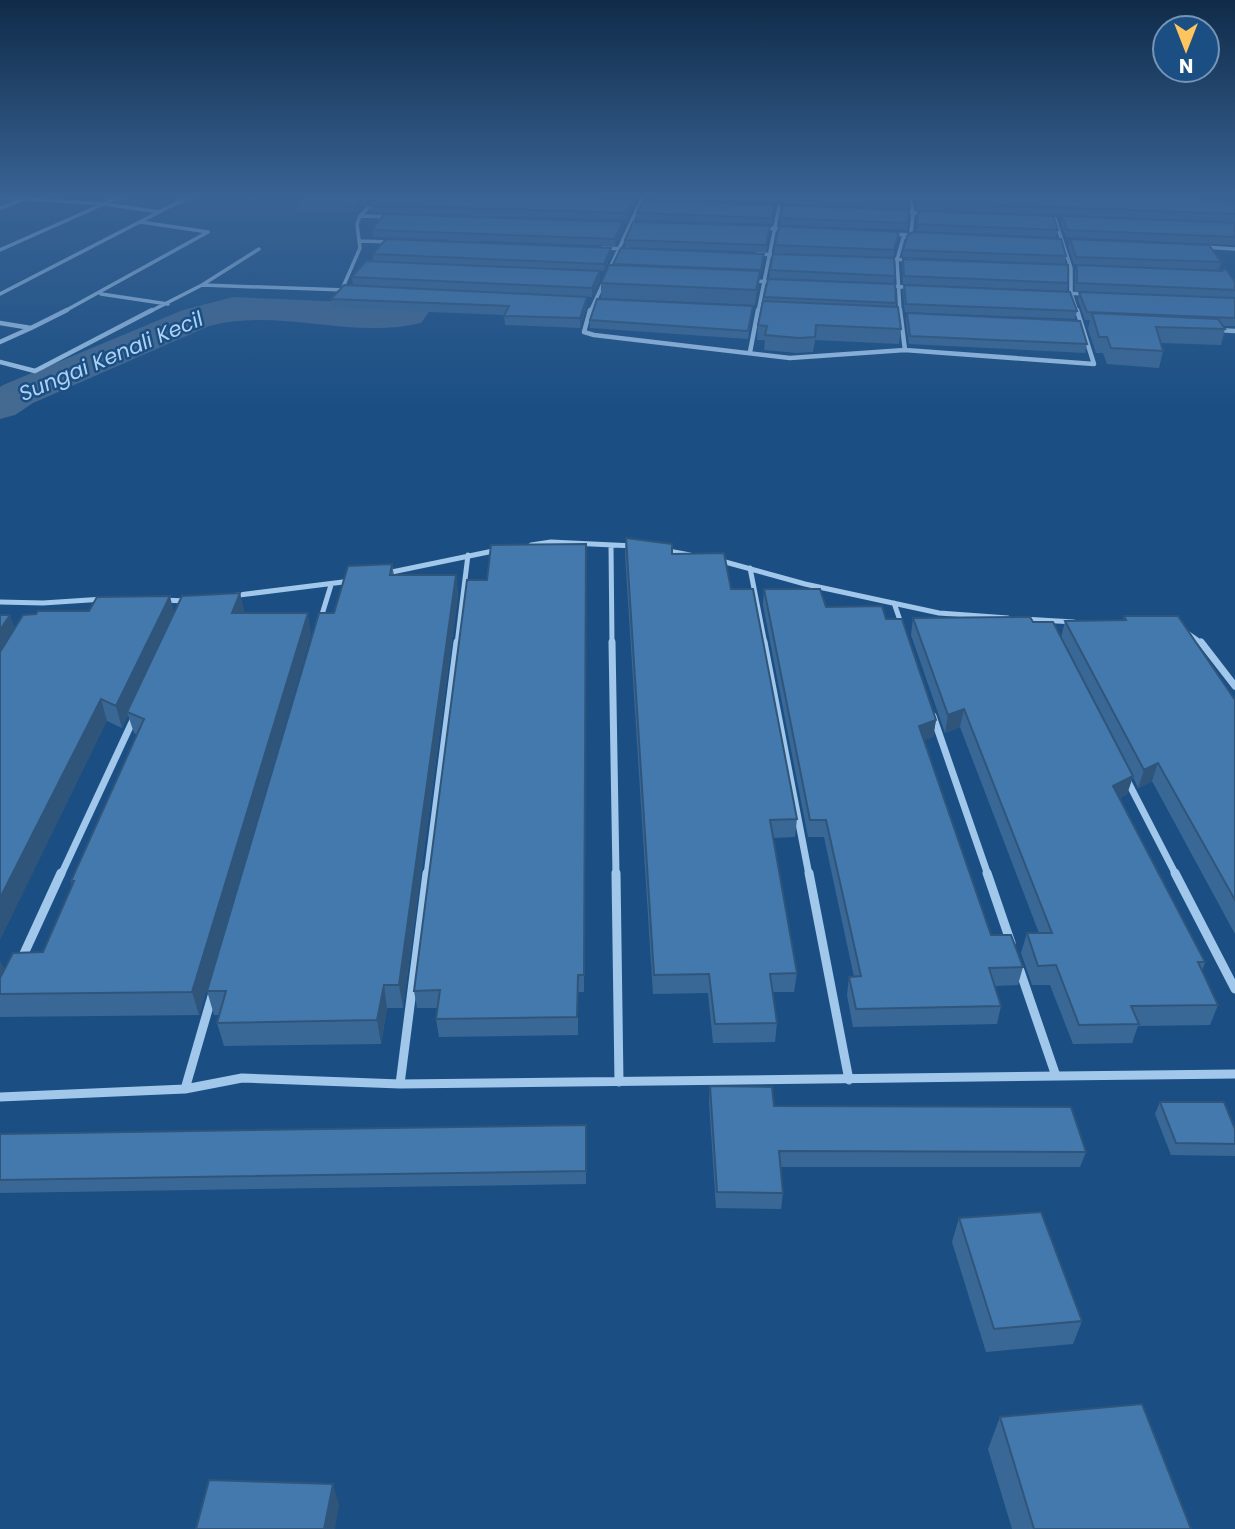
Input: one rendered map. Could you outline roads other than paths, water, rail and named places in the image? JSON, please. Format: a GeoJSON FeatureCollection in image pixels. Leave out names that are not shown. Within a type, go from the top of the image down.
{"type":"FeatureCollection","features":[{"type":"Feature","properties":{"kind":"street"},"geometry":{"type":"LineString","coordinates":[[0,294],[56,265]]}},
{"type":"Feature","properties":{"kind":"street"},"geometry":{"type":"LineString","coordinates":[[0,342],[100,294],[150,265]]}},
{"type":"Feature","properties":{"kind":"street"},"geometry":{"type":"LineString","coordinates":[[0,362],[35,371],[169,304],[232,265]]}},
{"type":"Feature","properties":{"kind":"street"},"geometry":{"type":"LineString","coordinates":[[345,290],[343,287],[356,265]]}},
{"type":"Feature","properties":{"kind":"street"},"geometry":{"type":"LineString","coordinates":[[611,265],[593,302],[584,332],[766,356],[809,358],[905,350],[1093,365],[1071,293],[1071,268]]}},
{"type":"Feature","properties":{"kind":"street"},"geometry":{"type":"LineString","coordinates":[[750,352],[769,265]]}},
{"type":"Feature","properties":{"kind":"street"},"geometry":{"type":"LineString","coordinates":[[897,265],[899,317],[905,350]]}},
{"type":"Feature","properties":{"kind":"street"},"geometry":{"type":"LineString","coordinates":[[1057,267],[1084,268]]}},
{"type":"Feature","properties":{"kind":"street"},"geometry":{"type":"LineString","coordinates":[[594,275],[621,276]]}},
{"type":"Feature","properties":{"kind":"street"},"geometry":{"type":"LineString","coordinates":[[739,281],[779,282]]}},
{"type":"Feature","properties":{"kind":"street"},"geometry":{"type":"LineString","coordinates":[[202,285],[352,292]]}},
{"type":"Feature","properties":{"kind":"street"},"geometry":{"type":"LineString","coordinates":[[884,286],[923,288]]}},
{"type":"Feature","properties":{"kind":"street"},"geometry":{"type":"LineString","coordinates":[[1057,293],[1098,295]]}},
{"type":"Feature","properties":{"kind":"street"},"geometry":{"type":"LineString","coordinates":[[100,294],[169,304]]}},
{"type":"Feature","properties":{"kind":"street"},"geometry":{"type":"LineString","coordinates":[[593,302],[607,303]]}},
{"type":"Feature","properties":{"kind":"street"},"geometry":{"type":"LineString","coordinates":[[746,309],[760,310]]}},
{"type":"Feature","properties":{"kind":"street"},"geometry":{"type":"LineString","coordinates":[[899,317],[913,317]]}},
{"type":"Feature","properties":{"kind":"street"},"geometry":{"type":"LineString","coordinates":[[0,323],[31,328]]}},
{"type":"Feature","properties":{"kind":"street"},"geometry":{"type":"LineString","coordinates":[[1080,324],[1093,325]]}},
{"type":"Feature","properties":{"kind":"street"},"geometry":{"type":"LineString","coordinates":[[1209,330],[1235,331]]}},
{"type":"Feature","properties":{"kind":"street"},"geometry":{"type":"LineString","coordinates":[[527,546],[551,542],[644,547]]}},
{"type":"Feature","properties":{"kind":"street"},"geometry":{"type":"LineString","coordinates":[[611,545],[619,1082]]}},
{"type":"Feature","properties":{"kind":"street"},"geometry":{"type":"LineString","coordinates":[[380,574],[503,549]]}},
{"type":"Feature","properties":{"kind":"street"},"geometry":{"type":"LineString","coordinates":[[658,549],[698,556]]}},
{"type":"Feature","properties":{"kind":"street"},"geometry":{"type":"LineString","coordinates":[[400,1084],[468,555]]}},
{"type":"Feature","properties":{"kind":"street"},"geometry":{"type":"LineString","coordinates":[[711,559],[805,584],[939,612],[1085,622]]}},
{"type":"Feature","properties":{"kind":"street"},"geometry":{"type":"LineString","coordinates":[[750,568],[849,1080]]}},
{"type":"Feature","properties":{"kind":"street"},"geometry":{"type":"LineString","coordinates":[[224,597],[356,580]]}},
{"type":"Feature","properties":{"kind":"street"},"geometry":{"type":"LineString","coordinates":[[319,625],[331,585]]}},
{"type":"Feature","properties":{"kind":"street"},"geometry":{"type":"LineString","coordinates":[[0,601],[43,603],[114,599]]}},
{"type":"Feature","properties":{"kind":"street"},"geometry":{"type":"LineString","coordinates":[[151,600],[200,600]]}},
{"type":"Feature","properties":{"kind":"street"},"geometry":{"type":"LineString","coordinates":[[183,614],[188,601]]}},
{"type":"Feature","properties":{"kind":"street"},"geometry":{"type":"LineString","coordinates":[[36,615],[43,603]]}},
{"type":"Feature","properties":{"kind":"street"},"geometry":{"type":"LineString","coordinates":[[894,603],[903,629]]}},
{"type":"Feature","properties":{"kind":"street"},"geometry":{"type":"LineString","coordinates":[[1045,620],[1052,633]]}},
{"type":"Feature","properties":{"kind":"street"},"geometry":{"type":"LineString","coordinates":[[1173,625],[1196,639],[1218,661],[1235,686]]}},
{"type":"Feature","properties":{"kind":"street"},"geometry":{"type":"LineString","coordinates":[[930,708],[1056,1076]]}},
{"type":"Feature","properties":{"kind":"street"},"geometry":{"type":"LineString","coordinates":[[18,968],[135,715]]}},
{"type":"Feature","properties":{"kind":"street"},"geometry":{"type":"LineString","coordinates":[[1121,768],[1235,989]]}},
{"type":"Feature","properties":{"kind":"street"},"geometry":{"type":"LineString","coordinates":[[186,1089],[216,983]]}},
{"type":"Feature","properties":{"kind":"street"},"geometry":{"type":"LineString","coordinates":[[0,1097],[186,1089],[243,1078],[400,1084],[1235,1074]]}},
{"type":"Feature","properties":{"kind":"waterway","name":"Sungai Kenali Kecil"},"geometry":{"type":"LineString","coordinates":[[0,406],[18,394],[196,318],[233,308],[352,315],[408,315],[445,265]]}}]}
